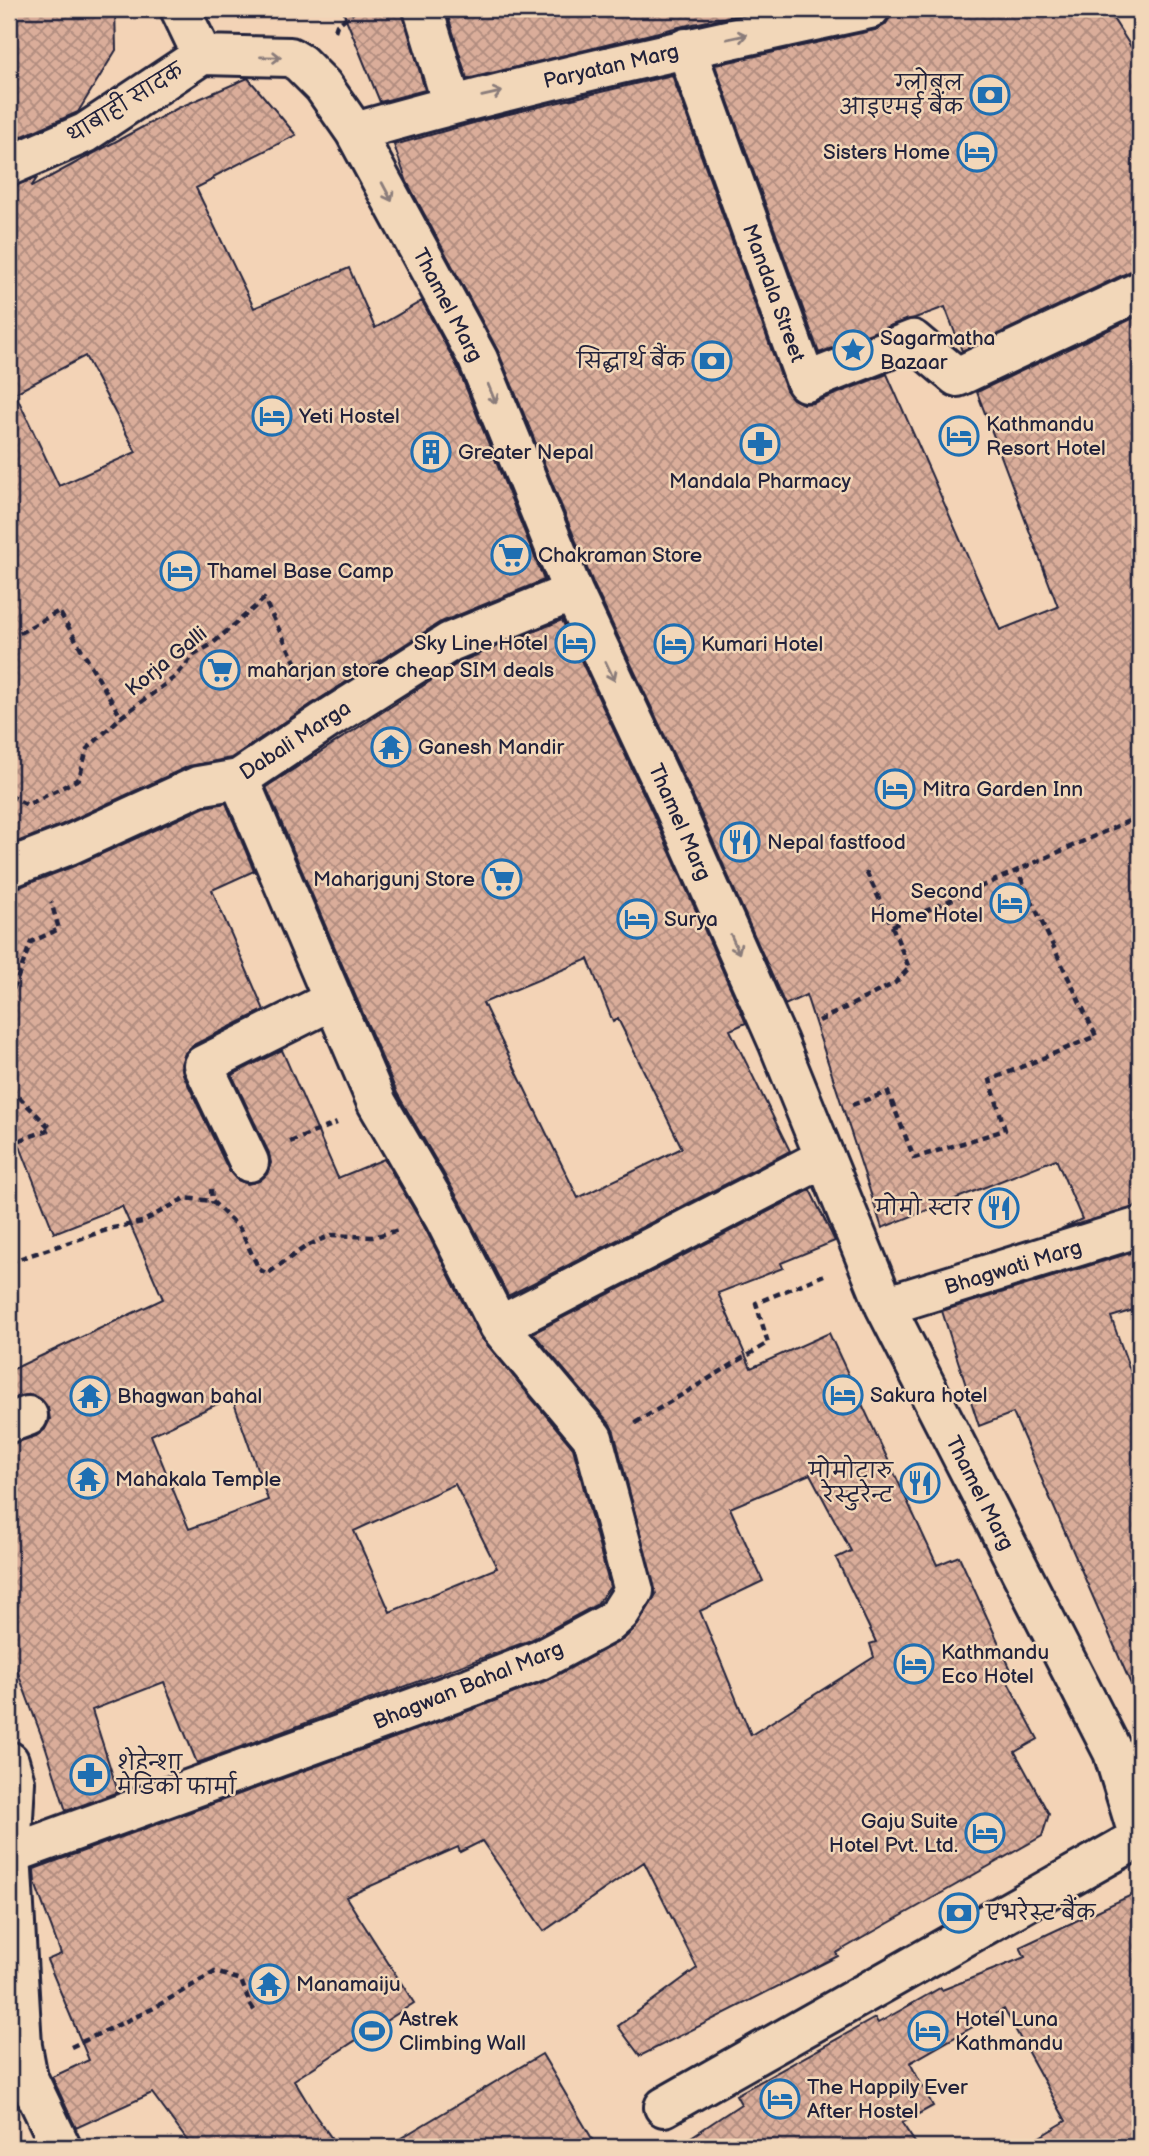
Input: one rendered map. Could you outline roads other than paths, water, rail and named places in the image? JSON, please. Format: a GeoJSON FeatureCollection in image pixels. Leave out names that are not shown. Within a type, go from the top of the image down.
{"type":"FeatureCollection","features":[{"type":"Feature","properties":{"kind":"street"},"geometry":{"type":"LineString","coordinates":[[180,9],[202,55]]}},
{"type":"Feature","properties":{"kind":"street"},"geometry":{"type":"LineString","coordinates":[[423,9],[452,104]]}},
{"type":"Feature","properties":{"kind":"street","name":"Paryatan Marg"},"geometry":{"type":"LineString","coordinates":[[355,132],[452,104],[686,48],[780,18],[870,9]]}},
{"type":"Feature","properties":{"kind":"street","name":"Mandala Street"},"geometry":{"type":"LineString","coordinates":[[686,48],[806,382],[914,340],[957,377],[1140,291]]}},
{"type":"Feature","properties":{"kind":"street","name":"Thamel Marg"},"geometry":{"type":"LineString","coordinates":[[202,55],[290,57],[323,86],[355,132],[478,359],[573,592],[673,805],[778,1042],[885,1306],[1113,1752],[1140,1839]]}},
{"type":"Feature","properties":{"kind":"street","name":"थाबाही सादक"},"geometry":{"type":"LineString","coordinates":[[9,166],[85,133],[202,55]]}},
{"type":"Feature","properties":{"kind":"street","name":"Dabali Marga"},"geometry":{"type":"LineString","coordinates":[[9,869],[69,845],[198,786],[239,779],[325,720],[450,642],[573,592]]}},
{"type":"Feature","properties":{"kind":"street","name":"Bhagwan Bahal Marg"},"geometry":{"type":"LineString","coordinates":[[11,1854],[540,1660],[609,1623],[620,1613],[634,1591],[593,1438],[499,1326],[444,1218],[377,1103],[239,779]]}},
{"type":"Feature","properties":{"kind":"street"},"geometry":{"type":"LineString","coordinates":[[249,1162],[203,1065],[332,1000]]}},
{"type":"Feature","properties":{"kind":"street"},"geometry":{"type":"LineString","coordinates":[[499,1326],[824,1158]]}},
{"type":"Feature","properties":{"kind":"street","name":"Bhagwati Marg"},"geometry":{"type":"LineString","coordinates":[[885,1306],[1140,1227]]}},
{"type":"Feature","properties":{"kind":"street"},"geometry":{"type":"LineString","coordinates":[[9,1761],[15,1782],[11,1854],[19,2057],[61,2147]]}},
{"type":"Feature","properties":{"kind":"street"},"geometry":{"type":"LineString","coordinates":[[664,2107],[1140,1839]]}},
{"type":"Feature","properties":{"kind":"place","name":"ग्लोबल आइएमई बैंक"},"geometry":{"type":"Point","coordinates":[990,95]}},
{"type":"Feature","properties":{"kind":"place","name":"Sisters Home"},"geometry":{"type":"Point","coordinates":[977,152]}},
{"type":"Feature","properties":{"kind":"place","name":"Sagarmatha Bazaar"},"geometry":{"type":"Point","coordinates":[853,350]}},
{"type":"Feature","properties":{"kind":"place","name":"सिद्धार्थ बैंक"},"geometry":{"type":"Point","coordinates":[712,361]}},
{"type":"Feature","properties":{"kind":"place","name":"Yeti Hostel"},"geometry":{"type":"Point","coordinates":[272,416]}},
{"type":"Feature","properties":{"kind":"place","name":"Kathmandu Resort Hotel"},"geometry":{"type":"Point","coordinates":[959,436]}},
{"type":"Feature","properties":{"kind":"place","name":"Mandala Pharmacy"},"geometry":{"type":"Point","coordinates":[760,444]}},
{"type":"Feature","properties":{"kind":"place","name":"Greater Nepal"},"geometry":{"type":"Point","coordinates":[431,452]}},
{"type":"Feature","properties":{"kind":"place","name":"Chakraman Store"},"geometry":{"type":"Point","coordinates":[511,555]}},
{"type":"Feature","properties":{"kind":"place","name":"Thamel Base Camp"},"geometry":{"type":"Point","coordinates":[180,571]}},
{"type":"Feature","properties":{"kind":"place","name":"Sky Line Hotel"},"geometry":{"type":"Point","coordinates":[575,643]}},
{"type":"Feature","properties":{"kind":"place","name":"Kumari Hotel"},"geometry":{"type":"Point","coordinates":[674,644]}},
{"type":"Feature","properties":{"kind":"place","name":"maharjan store cheap SIM deals"},"geometry":{"type":"Point","coordinates":[220,670]}},
{"type":"Feature","properties":{"kind":"place","name":"Ganesh Mandir"},"geometry":{"type":"Point","coordinates":[391,747]}},
{"type":"Feature","properties":{"kind":"place","name":"Mitra Garden Inn"},"geometry":{"type":"Point","coordinates":[895,789]}},
{"type":"Feature","properties":{"kind":"place","name":"Nepal fastfood"},"geometry":{"type":"Point","coordinates":[740,842]}},
{"type":"Feature","properties":{"kind":"place","name":"Maharjgunj Store"},"geometry":{"type":"Point","coordinates":[502,879]}},
{"type":"Feature","properties":{"kind":"place","name":"Second Home Hotel"},"geometry":{"type":"Point","coordinates":[1010,903]}},
{"type":"Feature","properties":{"kind":"place","name":"Surya"},"geometry":{"type":"Point","coordinates":[637,919]}},
{"type":"Feature","properties":{"kind":"place","name":"मोमो स्टार"},"geometry":{"type":"Point","coordinates":[999,1208]}},
{"type":"Feature","properties":{"kind":"place","name":"Sakura hotel"},"geometry":{"type":"Point","coordinates":[843,1395]}},
{"type":"Feature","properties":{"kind":"place","name":"Bhagwan bahal"},"geometry":{"type":"Point","coordinates":[90,1396]}},
{"type":"Feature","properties":{"kind":"place","name":"Mahakala Temple"},"geometry":{"type":"Point","coordinates":[88,1479]}},
{"type":"Feature","properties":{"kind":"place","name":"मोमोटारु रेस्टुरेन्ट"},"geometry":{"type":"Point","coordinates":[920,1483]}},
{"type":"Feature","properties":{"kind":"place","name":"Kathmandu Eco Hotel"},"geometry":{"type":"Point","coordinates":[914,1664]}},
{"type":"Feature","properties":{"kind":"place","name":"शेहेन्शा मेडिको फार्मा"},"geometry":{"type":"Point","coordinates":[90,1775]}},
{"type":"Feature","properties":{"kind":"place","name":"Gaju Suite Hotel Pvt. Ltd."},"geometry":{"type":"Point","coordinates":[985,1833]}},
{"type":"Feature","properties":{"kind":"place","name":"एभरेस्ट बैंक"},"geometry":{"type":"Point","coordinates":[959,1913]}},
{"type":"Feature","properties":{"kind":"place","name":"Manamaiju"},"geometry":{"type":"Point","coordinates":[269,1984]}},
{"type":"Feature","properties":{"kind":"place","name":"Astrek Climbing Wall"},"geometry":{"type":"Point","coordinates":[372,2031]}},
{"type":"Feature","properties":{"kind":"place","name":"Hotel Luna Kathmandu"},"geometry":{"type":"Point","coordinates":[928,2031]}},
{"type":"Feature","properties":{"kind":"place","name":"The Happily Ever After Hostel"},"geometry":{"type":"Point","coordinates":[780,2099]}}]}
